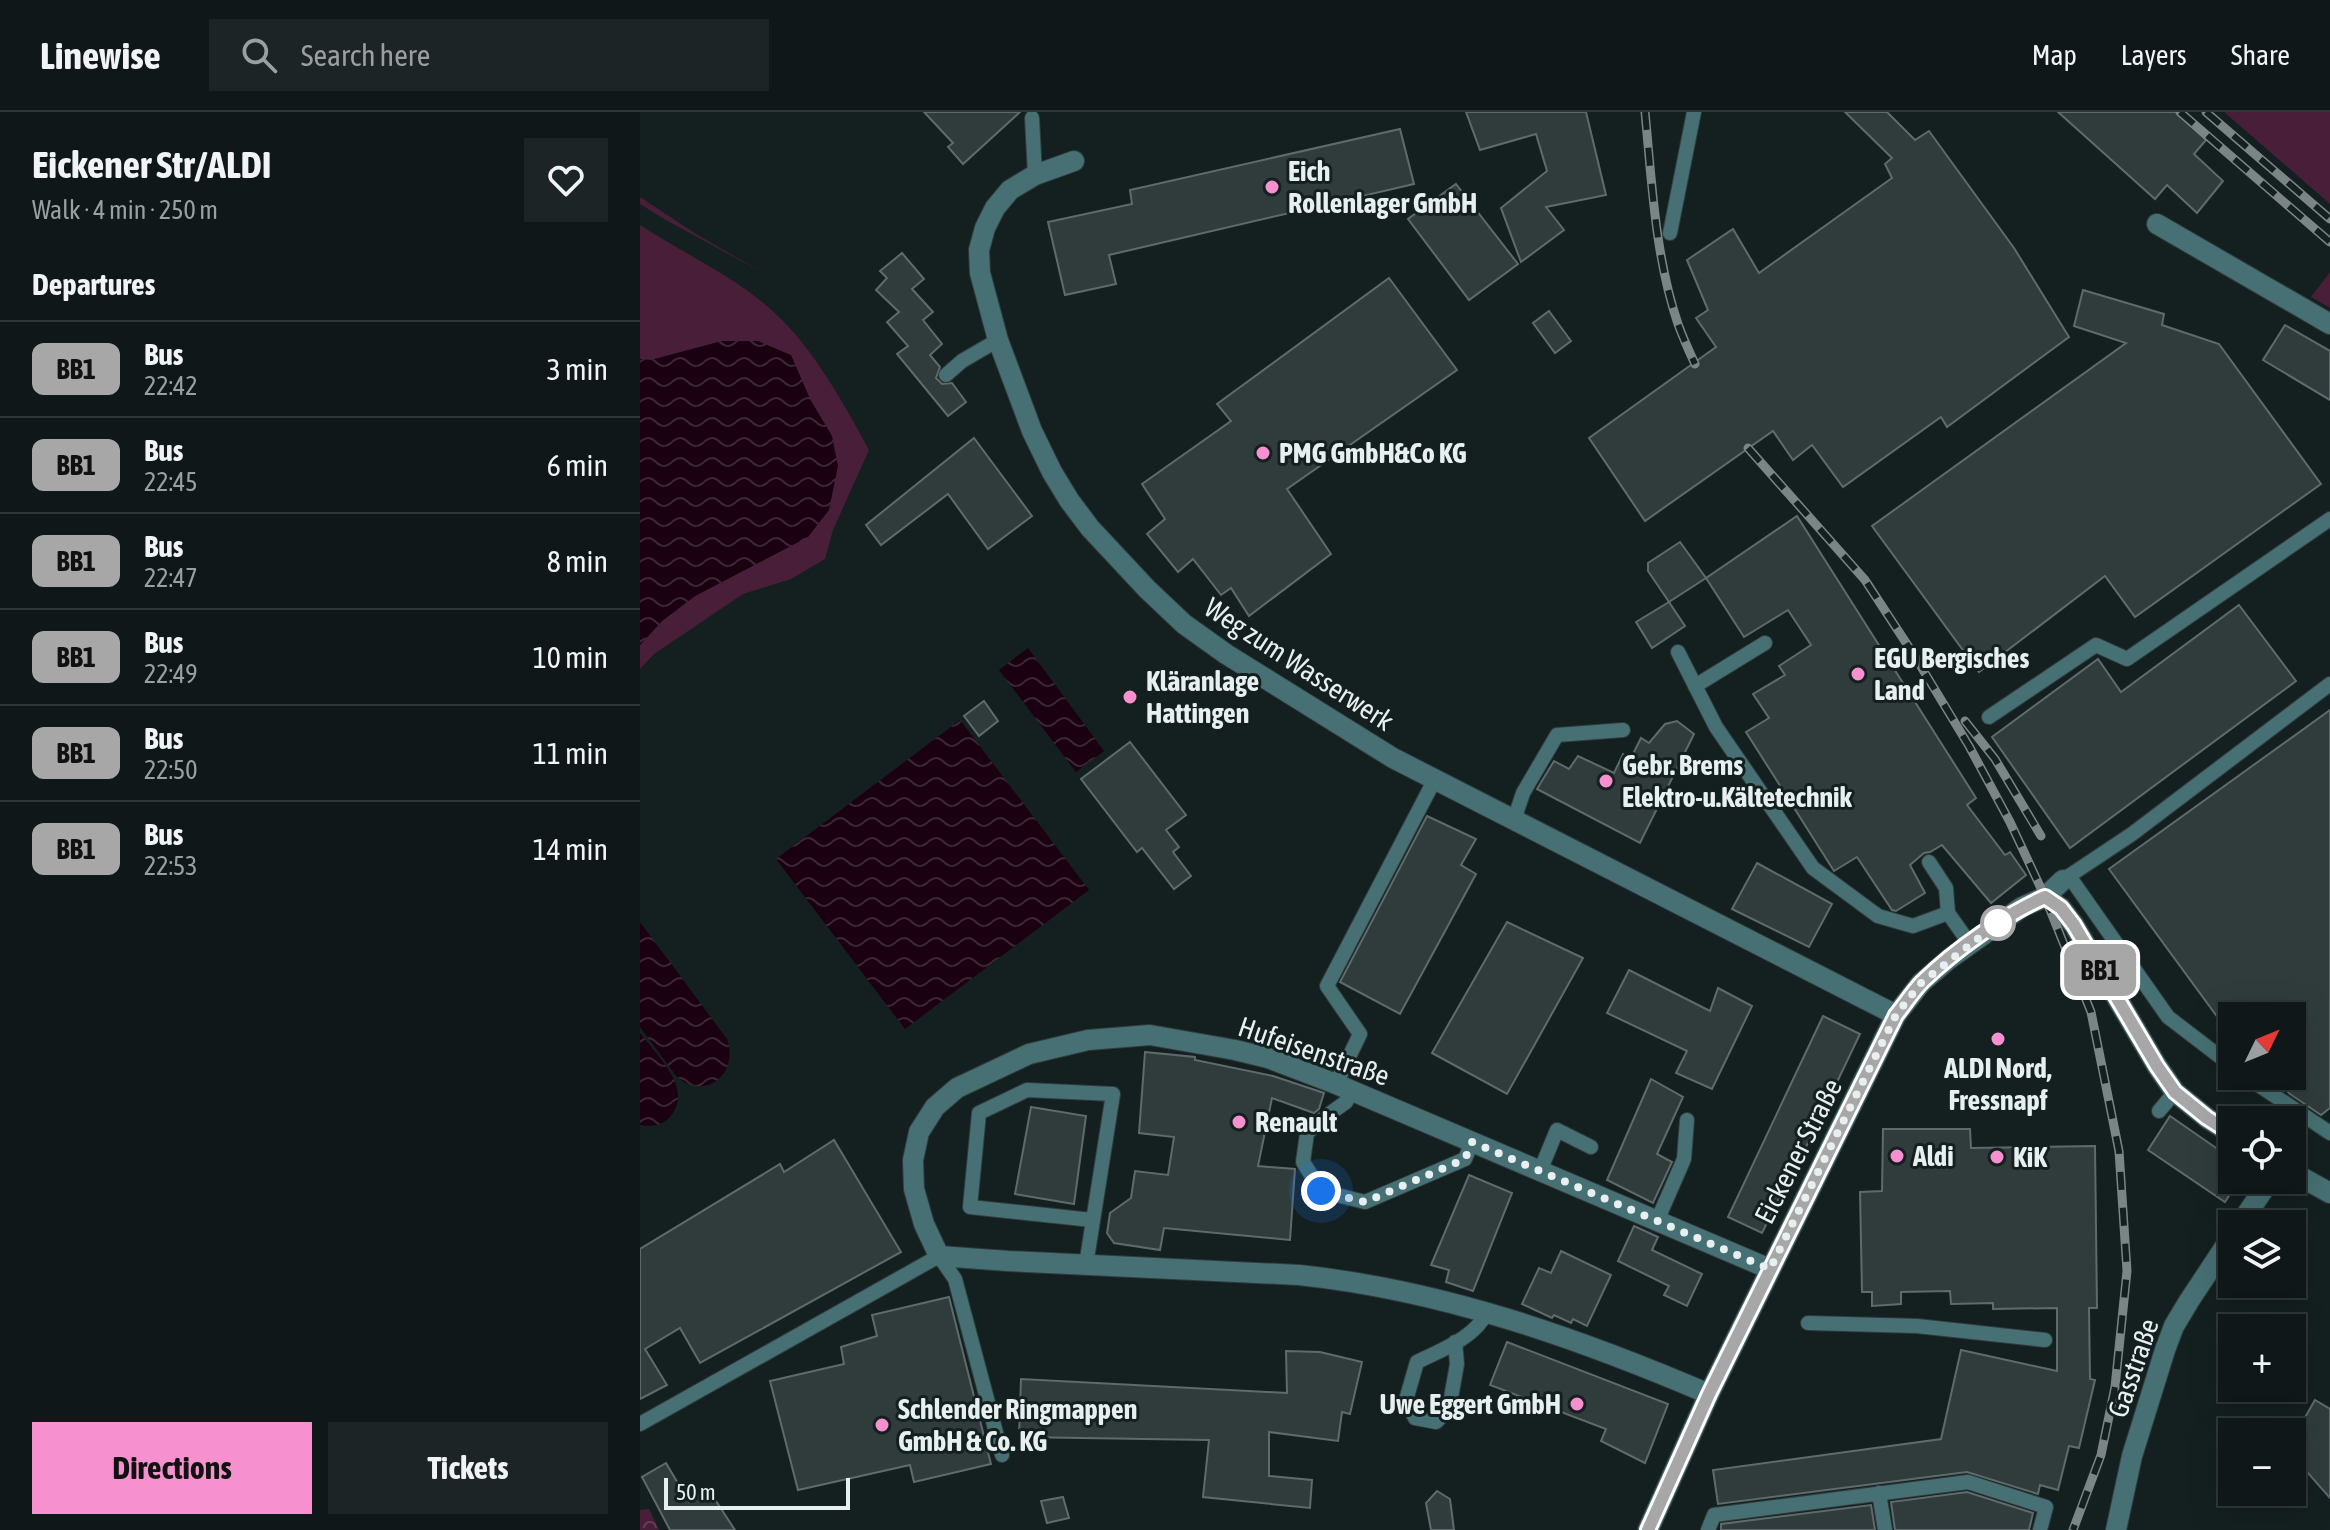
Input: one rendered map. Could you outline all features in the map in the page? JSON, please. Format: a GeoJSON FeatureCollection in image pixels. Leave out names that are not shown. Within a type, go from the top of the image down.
{"type":"FeatureCollection","features":[{"type":"Feature","properties":{"kind":"street","name":"Weg zum Wasserwerk"},"geometry":{"type":"LineString","coordinates":[[1074,161],[1035,175],[1010,190],[995,208],[985,228],[979,250],[980,273],[998,340],[1032,431],[1052,472],[1090,528],[1147,589],[1184,624],[1226,654],[1393,758],[1896,1015]]}},
{"type":"Feature","properties":{"kind":"street"},"geometry":{"type":"LineString","coordinates":[[2157,224],[2330,324]]}},
{"type":"Feature","properties":{"kind":"street","name":"Eickener Straße"},"geometry":{"type":"LineString","coordinates":[[1648,1530],[1709,1394],[1896,1015],[1921,983],[2022,907],[2045,897],[2066,878]]}},
{"type":"Feature","properties":{"kind":"street"},"geometry":{"type":"LineString","coordinates":[[2045,897],[2061,908],[2074,925],[2175,1092],[2218,1125]]}},
{"type":"Feature","properties":{"kind":"street","name":"Hufeisenstraße"},"geometry":{"type":"LineString","coordinates":[[939,1256],[924,1224],[914,1189],[913,1160],[919,1132],[935,1107],[957,1088],[1029,1054],[1088,1040],[1150,1035],[1268,1058],[1344,1087],[1770,1269]]}},
{"type":"Feature","properties":{"kind":"street"},"geometry":{"type":"LineString","coordinates":[[2306,1180],[2330,1193]]}},
{"type":"Feature","properties":{"kind":"street"},"geometry":{"type":"LineString","coordinates":[[939,1256],[1339,1279],[1487,1312],[1572,1340],[1709,1394]]}},
{"type":"Feature","properties":{"kind":"street","name":"Gasstraße"},"geometry":{"type":"LineString","coordinates":[[2116,1530],[2132,1456],[2165,1350],[2182,1313],[2218,1258]]}},
{"type":"Feature","properties":{"kind":"lane"},"geometry":{"type":"LineString","coordinates":[[1670,233],[1694,112]]}},
{"type":"Feature","properties":{"kind":"lane"},"geometry":{"type":"LineString","coordinates":[[1032,118],[1035,175]]}},
{"type":"Feature","properties":{"kind":"lane"},"geometry":{"type":"LineString","coordinates":[[946,375],[962,361],[998,340]]}},
{"type":"Feature","properties":{"kind":"lane"},"geometry":{"type":"LineString","coordinates":[[1989,717],[2096,645],[2127,659],[2330,519]]}},
{"type":"Feature","properties":{"kind":"lane"},"geometry":{"type":"LineString","coordinates":[[1695,686],[1765,643]]}},
{"type":"Feature","properties":{"kind":"lane"},"geometry":{"type":"LineString","coordinates":[[1678,652],[1716,727],[1813,868],[1878,916],[1913,926],[1948,913]]}},
{"type":"Feature","properties":{"kind":"lane"},"geometry":{"type":"LineString","coordinates":[[2218,1055],[2168,1017],[2066,878],[2132,834],[2330,684]]}},
{"type":"Feature","properties":{"kind":"lane"},"geometry":{"type":"LineString","coordinates":[[1514,820],[1523,793],[1557,735],[1623,730]]}},
{"type":"Feature","properties":{"kind":"lane"},"geometry":{"type":"LineString","coordinates":[[1435,779],[1327,986],[1360,1034],[1344,1087],[1346,1102],[1307,1133],[1303,1162],[1321,1191],[1365,1202],[1465,1159],[1472,1142]]}},
{"type":"Feature","properties":{"kind":"lane"},"geometry":{"type":"LineString","coordinates":[[1929,862],[1946,888],[1948,913],[1970,944]]}},
{"type":"Feature","properties":{"kind":"lane"},"geometry":{"type":"LineString","coordinates":[[1086,1265],[1113,1094],[1027,1090],[979,1113],[970,1207],[1092,1220]]}},
{"type":"Feature","properties":{"kind":"lane"},"geometry":{"type":"LineString","coordinates":[[2266,1090],[2330,1133]]}},
{"type":"Feature","properties":{"kind":"lane"},"geometry":{"type":"LineString","coordinates":[[2159,1111],[2175,1092]]}},
{"type":"Feature","properties":{"kind":"lane"},"geometry":{"type":"LineString","coordinates":[[1657,1221],[1684,1159],[1687,1120]]}},
{"type":"Feature","properties":{"kind":"lane"},"geometry":{"type":"LineString","coordinates":[[1540,1171],[1557,1130],[1591,1147]]}},
{"type":"Feature","properties":{"kind":"lane"},"geometry":{"type":"LineString","coordinates":[[640,1424],[939,1256],[955,1279],[1002,1455]]}},
{"type":"Feature","properties":{"kind":"lane"},"geometry":{"type":"LineString","coordinates":[[1455,1342],[1457,1364],[1449,1409],[1436,1422],[1415,1418],[1406,1400],[1417,1362],[1476,1327],[1487,1312]]}},
{"type":"Feature","properties":{"kind":"lane"},"geometry":{"type":"LineString","coordinates":[[1808,1323],[1917,1326],[2045,1340]]}},
{"type":"Feature","properties":{"kind":"lane"},"geometry":{"type":"LineString","coordinates":[[1708,1530],[1714,1515],[1968,1482],[2046,1507],[2040,1530]]}},
{"type":"Feature","properties":{"kind":"lane"},"geometry":{"type":"LineString","coordinates":[[1879,1493],[1885,1530]]}},
{"type":"Feature","properties":{"kind":"green space"},"geometry":{"type":"Polygon","coordinates":[[[2224,112],[2330,112],[2330,204],[2224,112]]]}},
{"type":"Feature","properties":{"kind":"green space"},"geometry":{"type":"Polygon","coordinates":[[[640,197],[767,275],[664,219],[640,204],[640,197]]]}},
{"type":"Feature","properties":{"kind":"green space"},"geometry":{"type":"Polygon","coordinates":[[[640,225],[747,290],[779,317],[817,362],[869,450],[833,530],[825,559],[791,579],[743,594],[654,654],[640,669],[640,645],[662,621],[695,596],[808,537],[832,436],[811,401],[722,341],[651,360],[640,359],[640,225]]]}},
{"type":"Feature","properties":{"kind":"green space"},"geometry":{"type":"Polygon","coordinates":[[[2330,272],[2330,308],[2311,297],[2330,272]]]}},
{"type":"Feature","properties":{"kind":"green space"},"geometry":{"type":"Polygon","coordinates":[[[649,1509],[659,1530],[640,1530],[640,1510],[649,1509]]]}},
{"type":"Feature","properties":{"kind":"water"},"geometry":{"type":"Polygon","coordinates":[[[722,341],[758,341],[791,355],[811,401],[832,436],[838,466],[829,510],[808,537],[695,596],[662,621],[640,645],[640,359],[651,360],[722,341]]]}},
{"type":"Feature","properties":{"kind":"water"},"geometry":{"type":"Polygon","coordinates":[[[1028,648],[1104,751],[1076,772],[999,670],[1028,648]]]}},
{"type":"Feature","properties":{"kind":"water"},"geometry":{"type":"Polygon","coordinates":[[[960,720],[1089,890],[905,1029],[776,859],[960,720]]]}},
{"type":"Feature","properties":{"kind":"water"},"geometry":{"type":"Polygon","coordinates":[[[640,922],[727,1039],[728,1063],[724,1073],[709,1085],[688,1084],[677,1077],[640,1027],[640,922]]]}},
{"type":"Feature","properties":{"kind":"water"},"geometry":{"type":"Polygon","coordinates":[[[640,1033],[670,1073],[678,1095],[677,1106],[670,1117],[652,1126],[640,1125],[640,1033]]]}},
{"type":"Feature","properties":{"kind":"building"},"geometry":{"type":"Polygon","coordinates":[[[924,112],[1020,112],[963,164],[948,147],[953,143],[924,112]]]}},
{"type":"Feature","properties":{"kind":"building"},"geometry":{"type":"Polygon","coordinates":[[[1466,112],[1586,112],[1606,195],[1546,207],[1564,230],[1521,262],[1501,208],[1547,171],[1536,134],[1480,150],[1466,112]]]}},
{"type":"Feature","properties":{"kind":"building"},"geometry":{"type":"Polygon","coordinates":[[[1845,112],[1887,112],[1915,140],[1929,131],[2014,248],[2069,337],[1947,427],[1941,417],[1843,487],[1812,445],[1793,460],[1773,431],[1645,521],[1589,438],[1716,347],[1696,318],[1708,310],[1687,260],[1733,229],[1759,273],[1892,178],[1885,164],[1892,158],[1845,112]]]}},
{"type":"Feature","properties":{"kind":"building"},"geometry":{"type":"Polygon","coordinates":[[[2058,112],[2176,112],[2206,140],[2194,154],[2223,181],[2197,213],[2167,185],[2155,199],[2058,112]]]}},
{"type":"Feature","properties":{"kind":"building","name":"Eich Rollenlager GmbH"},"geometry":{"type":"Polygon","coordinates":[[[1400,129],[1414,184],[1109,255],[1116,284],[1065,295],[1048,222],[1132,204],[1130,190],[1400,129]]]}},
{"type":"Feature","properties":{"kind":"building"},"geometry":{"type":"Polygon","coordinates":[[[1456,184],[1518,264],[1469,300],[1408,219],[1456,184]]]}},
{"type":"Feature","properties":{"kind":"building"},"geometry":{"type":"Polygon","coordinates":[[[902,253],[924,279],[912,289],[933,312],[923,320],[942,344],[930,355],[940,367],[936,378],[942,384],[952,383],[966,402],[948,416],[897,354],[908,346],[887,322],[899,312],[876,290],[887,278],[880,271],[902,253]]]}},
{"type":"Feature","properties":{"kind":"building","name":"PMG GmbH&Co KG"},"geometry":{"type":"Polygon","coordinates":[[[1389,278],[1457,370],[1287,489],[1331,554],[1249,616],[1231,588],[1221,595],[1193,559],[1178,572],[1147,534],[1165,519],[1142,484],[1231,421],[1217,404],[1389,278]]]}},
{"type":"Feature","properties":{"kind":"building"},"geometry":{"type":"Polygon","coordinates":[[[2083,290],[2164,314],[2162,325],[2219,344],[2321,484],[2135,617],[2105,576],[1979,672],[1872,526],[2126,343],[2074,326],[2083,290]]]}},
{"type":"Feature","properties":{"kind":"building"},"geometry":{"type":"Polygon","coordinates":[[[1549,311],[1571,341],[1555,353],[1533,323],[1549,311]]]}},
{"type":"Feature","properties":{"kind":"building"},"geometry":{"type":"Polygon","coordinates":[[[2285,325],[2330,351],[2330,400],[2263,360],[2285,325]]]}},
{"type":"Feature","properties":{"kind":"building"},"geometry":{"type":"Polygon","coordinates":[[[974,438],[1032,516],[988,549],[948,494],[881,545],[866,525],[974,438]]]}},
{"type":"Feature","properties":{"kind":"building"},"geometry":{"type":"Polygon","coordinates":[[[1797,516],[1976,798],[1967,805],[2005,855],[2010,852],[2026,875],[1991,903],[1942,845],[1924,853],[1910,865],[1925,893],[1896,911],[1892,910],[1857,857],[1834,871],[1746,732],[1769,718],[1753,694],[1785,675],[1779,666],[1811,645],[1788,610],[1744,637],[1706,578],[1797,516]]]}},
{"type":"Feature","properties":{"kind":"building"},"geometry":{"type":"Polygon","coordinates":[[[1680,542],[1706,578],[1669,602],[1648,571],[1648,563],[1680,542]]]}},
{"type":"Feature","properties":{"kind":"building"},"geometry":{"type":"Polygon","coordinates":[[[1669,602],[1685,626],[1652,648],[1636,622],[1669,602]]]}},
{"type":"Feature","properties":{"kind":"building"},"geometry":{"type":"Polygon","coordinates":[[[2239,605],[2296,681],[2070,848],[1992,737],[2098,659],[2121,692],[2239,605]]]}},
{"type":"Feature","properties":{"kind":"building"},"geometry":{"type":"Polygon","coordinates":[[[984,701],[998,721],[979,736],[964,716],[984,701]]]}},
{"type":"Feature","properties":{"kind":"building"},"geometry":{"type":"Polygon","coordinates":[[[2330,710],[2330,1108],[2321,1115],[2286,1090],[2306,1090],[2306,1002],[2218,1002],[2218,1018],[2109,869],[2330,710]]]}},
{"type":"Feature","properties":{"kind":"building","name":"Gebr. Brems Elektro-u.Kältetechnik"},"geometry":{"type":"Polygon","coordinates":[[[1677,721],[1694,734],[1640,843],[1537,789],[1554,761],[1569,769],[1578,756],[1614,773],[1623,754],[1631,758],[1641,738],[1649,743],[1665,724],[1677,721]]]}},
{"type":"Feature","properties":{"kind":"building"},"geometry":{"type":"Polygon","coordinates":[[[1130,742],[1186,815],[1166,830],[1179,847],[1173,852],[1191,876],[1174,889],[1142,848],[1137,852],[1081,779],[1130,742]]]}},
{"type":"Feature","properties":{"kind":"building"},"geometry":{"type":"Polygon","coordinates":[[[1427,816],[1476,839],[1461,865],[1476,874],[1400,1014],[1340,982],[1427,816]]]}},
{"type":"Feature","properties":{"kind":"building"},"geometry":{"type":"Polygon","coordinates":[[[1757,863],[1832,904],[1809,947],[1732,909],[1757,863]]]}},
{"type":"Feature","properties":{"kind":"building"},"geometry":{"type":"Polygon","coordinates":[[[1507,922],[1583,958],[1507,1094],[1432,1053],[1507,922]]]}},
{"type":"Feature","properties":{"kind":"building"},"geometry":{"type":"Polygon","coordinates":[[[1629,970],[1710,1011],[1718,988],[1752,1006],[1712,1089],[1676,1073],[1687,1051],[1607,1013],[1629,970]]]}},
{"type":"Feature","properties":{"kind":"building"},"geometry":{"type":"Polygon","coordinates":[[[1823,1016],[1860,1034],[1762,1233],[1728,1217],[1823,1016]]]}},
{"type":"Feature","properties":{"kind":"building"},"geometry":{"type":"Polygon","coordinates":[[[1145,1052],[1195,1057],[1195,1060],[1273,1076],[1324,1093],[1319,1109],[1314,1113],[1272,1098],[1258,1166],[1295,1169],[1290,1240],[1164,1228],[1160,1250],[1114,1243],[1107,1233],[1110,1213],[1131,1198],[1135,1171],[1168,1175],[1174,1137],[1139,1133],[1145,1052]]]}},
{"type":"Feature","properties":{"kind":"building"},"geometry":{"type":"Polygon","coordinates":[[[1651,1079],[1683,1097],[1657,1154],[1672,1162],[1653,1203],[1607,1180],[1651,1079]]]}},
{"type":"Feature","properties":{"kind":"building"},"geometry":{"type":"Polygon","coordinates":[[[1031,1107],[1086,1116],[1074,1204],[1015,1194],[1031,1107]]]}},
{"type":"Feature","properties":{"kind":"building"},"geometry":{"type":"Polygon","coordinates":[[[2170,1116],[2218,1149],[2218,1194],[2230,1194],[2225,1202],[2148,1150],[2170,1116]]]}},
{"type":"Feature","properties":{"kind":"building"},"geometry":{"type":"Polygon","coordinates":[[[1883,1129],[1970,1129],[1971,1148],[2095,1146],[2097,1308],[2089,1308],[2090,1379],[2095,1380],[2079,1448],[2069,1446],[2058,1490],[2040,1485],[2038,1494],[1967,1472],[1718,1504],[1713,1470],[1941,1439],[1961,1350],[2057,1371],[2057,1308],[1993,1309],[1993,1303],[1951,1304],[1950,1291],[1901,1292],[1901,1304],[1872,1306],[1872,1292],[1862,1292],[1860,1192],[1882,1191],[1883,1129]]]}},
{"type":"Feature","properties":{"kind":"building"},"geometry":{"type":"Polygon","coordinates":[[[834,1140],[901,1252],[700,1363],[680,1328],[645,1349],[667,1385],[640,1399],[640,1249],[780,1164],[784,1172],[834,1140]]]}},
{"type":"Feature","properties":{"kind":"building"},"geometry":{"type":"Polygon","coordinates":[[[1469,1175],[1512,1193],[1473,1291],[1446,1282],[1449,1270],[1431,1265],[1469,1175]]]}},
{"type":"Feature","properties":{"kind":"building"},"geometry":{"type":"Polygon","coordinates":[[[1634,1226],[1658,1237],[1652,1250],[1702,1274],[1687,1306],[1664,1295],[1669,1286],[1618,1261],[1634,1226]]]}},
{"type":"Feature","properties":{"kind":"building"},"geometry":{"type":"Polygon","coordinates":[[[1561,1251],[1611,1275],[1587,1326],[1573,1319],[1571,1323],[1554,1315],[1552,1318],[1522,1304],[1539,1268],[1551,1273],[1561,1251]]]}},
{"type":"Feature","properties":{"kind":"building","name":"Schlender Ringmappen GmbH & Co. KG"},"geometry":{"type":"Polygon","coordinates":[[[949,1297],[991,1464],[914,1482],[910,1465],[798,1490],[770,1381],[844,1364],[841,1347],[877,1336],[872,1315],[949,1297]]]}},
{"type":"Feature","properties":{"kind":"building"},"geometry":{"type":"Polygon","coordinates":[[[1507,1342],[1668,1404],[1645,1463],[1601,1441],[1606,1429],[1490,1385],[1507,1342]]]}},
{"type":"Feature","properties":{"kind":"building"},"geometry":{"type":"Polygon","coordinates":[[[1286,1351],[1320,1352],[1362,1362],[1350,1414],[1342,1412],[1338,1441],[1269,1432],[1269,1476],[1312,1480],[1310,1508],[1203,1497],[1209,1440],[1019,1437],[1021,1379],[1287,1393],[1286,1351]]]}},
{"type":"Feature","properties":{"kind":"building"},"geometry":{"type":"Polygon","coordinates":[[[2315,1400],[2330,1409],[2330,1498],[2306,1471],[2305,1418],[2315,1400]]]}},
{"type":"Feature","properties":{"kind":"building"},"geometry":{"type":"Polygon","coordinates":[[[666,1463],[689,1502],[708,1489],[735,1530],[670,1530],[642,1477],[666,1463]]]}},
{"type":"Feature","properties":{"kind":"building"},"geometry":{"type":"Polygon","coordinates":[[[1437,1491],[1450,1499],[1454,1530],[1431,1530],[1426,1503],[1437,1491]]]}},
{"type":"Feature","properties":{"kind":"building"},"geometry":{"type":"Polygon","coordinates":[[[1967,1492],[2033,1513],[2029,1530],[1895,1530],[1891,1502],[1967,1492]]]}},
{"type":"Feature","properties":{"kind":"building"},"geometry":{"type":"Polygon","coordinates":[[[1063,1497],[1069,1518],[1047,1523],[1041,1501],[1063,1497]]]}},
{"type":"Feature","properties":{"kind":"building"},"geometry":{"type":"Polygon","coordinates":[[[1871,1505],[1875,1530],[1721,1530],[1721,1524],[1871,1505]]]}},
{"type":"Feature","properties":{"kind":"railway"},"geometry":{"type":"LineString","coordinates":[[1645,112],[1664,272],[1678,324],[1695,364]]}},
{"type":"Feature","properties":{"kind":"railway"},"geometry":{"type":"LineString","coordinates":[[2180,112],[2330,242]]}},
{"type":"Feature","properties":{"kind":"railway"},"geometry":{"type":"LineString","coordinates":[[2206,112],[2330,219]]}},
{"type":"Feature","properties":{"kind":"railway"},"geometry":{"type":"LineString","coordinates":[[1748,448],[1865,580],[1914,655],[2010,822],[2045,897],[2091,1012],[2119,1151],[2127,1271],[2115,1387],[2101,1455],[2073,1530]]}},
{"type":"Feature","properties":{"kind":"railway"},"geometry":{"type":"LineString","coordinates":[[1965,721],[1995,759],[2041,836]]}},
{"type":"Feature","properties":{"kind":"bus line","name":"BB1"},"geometry":{"type":"LineString","coordinates":[[1648,1530],[1709,1394],[1896,1015],[1921,983],[1997,924],[2022,907],[2045,897],[2061,908],[2175,1092],[2218,1125]]}},
{"type":"Feature","properties":{"kind":"place","name":"Eich Rollenlager GmbH"},"geometry":{"type":"Point","coordinates":[1272,187]}},
{"type":"Feature","properties":{"kind":"place","name":"PMG GmbH&Co KG"},"geometry":{"type":"Point","coordinates":[1263,453]}},
{"type":"Feature","properties":{"kind":"place","name":"EGU Bergisches Land"},"geometry":{"type":"Point","coordinates":[1858,674]}},
{"type":"Feature","properties":{"kind":"place","name":"Kläranlage Hattingen"},"geometry":{"type":"Point","coordinates":[1130,697]}},
{"type":"Feature","properties":{"kind":"place","name":"Gebr. Brems Elektro-u.Kältetechnik"},"geometry":{"type":"Point","coordinates":[1606,781]}},
{"type":"Feature","properties":{"kind":"place","name":"ALDI Nord, Fressnapf"},"geometry":{"type":"Point","coordinates":[1998,1039]}},
{"type":"Feature","properties":{"kind":"place","name":"Renault"},"geometry":{"type":"Point","coordinates":[1239,1122]}},
{"type":"Feature","properties":{"kind":"place","name":"Aldi"},"geometry":{"type":"Point","coordinates":[1897,1156]}},
{"type":"Feature","properties":{"kind":"place","name":"KiK"},"geometry":{"type":"Point","coordinates":[1997,1157]}},
{"type":"Feature","properties":{"kind":"place","name":"Uwe Eggert GmbH"},"geometry":{"type":"Point","coordinates":[1577,1404]}},
{"type":"Feature","properties":{"kind":"place","name":"Schlender Ringmappen GmbH & Co. KG"},"geometry":{"type":"Point","coordinates":[882,1425]}},
{"type":"Feature","properties":{"kind":"route"},"geometry":{"type":"LineString","coordinates":[[1321,1191],[1365,1202],[1465,1159],[1472,1142],[1770,1269],[1896,1015],[1921,983],[1998,923]]}}]}
